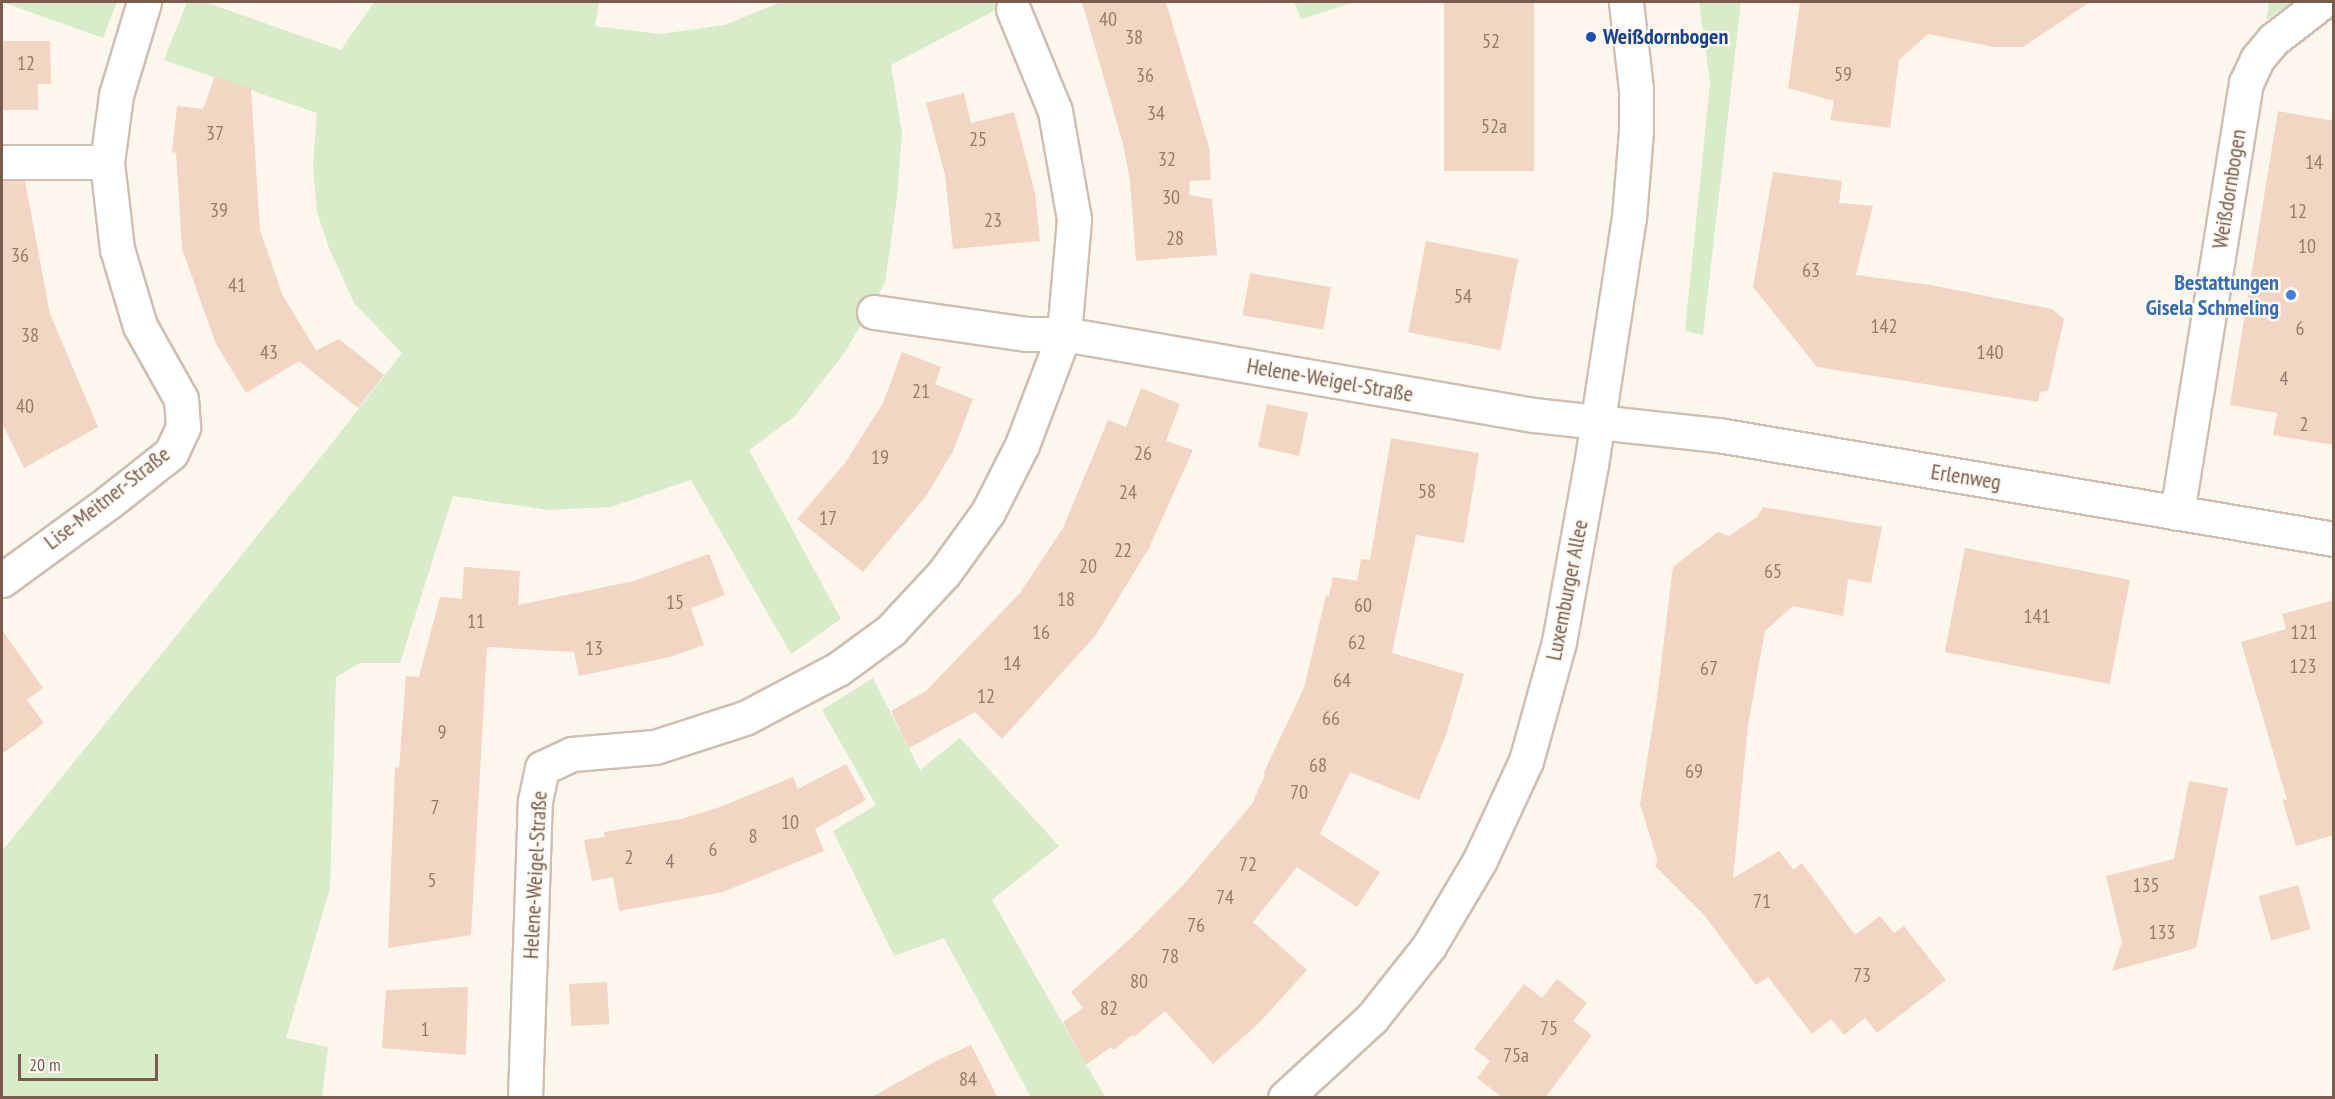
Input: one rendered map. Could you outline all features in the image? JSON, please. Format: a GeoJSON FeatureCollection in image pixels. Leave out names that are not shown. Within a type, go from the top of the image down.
{"type":"FeatureCollection","features":[{"type":"Feature","properties":{"kind":"street","name":"Lise-Meitner-Straße"},"geometry":{"type":"LineString","coordinates":[[2,580],[109,502],[171,453],[183,427],[181,399],[140,326],[117,249],[108,162],[116,95],[144,2]]}},
{"type":"Feature","properties":{"kind":"street","name":"Luxemburger Allee"},"geometry":{"type":"LineString","coordinates":[[1285,1098],[1372,1018],[1429,946],[1485,850],[1526,761],[1559,642],[1597,422],[1634,177],[1636,89],[1626,2]]}},
{"type":"Feature","properties":{"kind":"street","name":"Weißdornbogen"},"geometry":{"type":"LineString","coordinates":[[2177,513],[2246,83],[2257,59],[2274,39],[2322,2]]}},
{"type":"Feature","properties":{"kind":"street","name":"Helene-Weigel-Straße"},"geometry":{"type":"LineString","coordinates":[[525,1098],[535,801],[542,768],[572,754],[655,747],[745,718],[838,669],[891,630],[944,573],[988,512],[1022,445],[1064,334],[1074,219],[1055,111],[1013,9]]}},
{"type":"Feature","properties":{"kind":"street"},"geometry":{"type":"LineString","coordinates":[[2,162],[108,162]]}},
{"type":"Feature","properties":{"kind":"street","name":"Helene-Weigel-Straße"},"geometry":{"type":"LineString","coordinates":[[874,312],[1028,334],[1064,334],[1533,415],[1597,422]]}},
{"type":"Feature","properties":{"kind":"street","name":"Erlenweg"},"geometry":{"type":"LineString","coordinates":[[1597,422],[1718,435],[2334,539]]}},
{"type":"Feature","properties":{"kind":"green space"},"geometry":{"type":"Polygon","coordinates":[[[2,2],[117,2],[103,38],[2,2]]]}},
{"type":"Feature","properties":{"kind":"green space"},"geometry":{"type":"Polygon","coordinates":[[[187,2],[205,2],[341,50],[374,2],[599,2],[595,26],[660,34],[725,25],[781,2],[1011,2],[891,65],[902,133],[897,197],[885,283],[845,352],[795,416],[749,450],[841,619],[791,654],[691,480],[611,507],[548,510],[453,496],[400,663],[360,663],[336,677],[330,888],[286,1038],[328,1047],[322,1097],[2,1098],[2,851],[329,447],[402,353],[354,303],[329,248],[317,212],[313,165],[317,113],[164,60],[187,2]]]}},
{"type":"Feature","properties":{"kind":"green space"},"geometry":{"type":"Polygon","coordinates":[[[1294,2],[1355,2],[1301,19],[1294,2]]]}},
{"type":"Feature","properties":{"kind":"green space"},"geometry":{"type":"Polygon","coordinates":[[[1699,2],[1741,2],[1703,335],[1685,331],[1710,83],[1699,2]]]}},
{"type":"Feature","properties":{"kind":"green space"},"geometry":{"type":"Polygon","coordinates":[[[2269,2],[2293,2],[2266,20],[2269,2]]]}},
{"type":"Feature","properties":{"kind":"green space"},"geometry":{"type":"Polygon","coordinates":[[[873,678],[920,770],[960,738],[1059,846],[992,900],[1105,1097],[1031,1097],[944,938],[894,956],[833,831],[876,805],[822,710],[873,678]]]}},
{"type":"Feature","properties":{"kind":"building"},"geometry":{"type":"Polygon","coordinates":[[[1082,2],[1166,2],[1209,147],[1211,180],[1190,181],[1189,195],[1212,199],[1217,255],[1136,261],[1130,181],[1123,144],[1082,2]]]}},
{"type":"Feature","properties":{"kind":"building"},"geometry":{"type":"Polygon","coordinates":[[[1444,2],[1534,2],[1534,171],[1444,171],[1444,2]]]}},
{"type":"Feature","properties":{"kind":"building"},"geometry":{"type":"Polygon","coordinates":[[[1800,2],[2090,2],[2023,47],[1995,47],[1928,34],[1899,60],[1890,128],[1830,120],[1834,101],[1788,88],[1800,2]]]}},
{"type":"Feature","properties":{"kind":"building"},"geometry":{"type":"Polygon","coordinates":[[[2,41],[50,41],[51,84],[38,84],[38,110],[2,110],[2,41]]]}},
{"type":"Feature","properties":{"kind":"building"},"geometry":{"type":"Polygon","coordinates":[[[215,76],[251,89],[260,230],[282,294],[316,350],[313,352],[339,339],[384,375],[358,408],[299,361],[246,393],[216,344],[182,249],[176,153],[172,152],[177,106],[203,109],[215,76]]]}},
{"type":"Feature","properties":{"kind":"building"},"geometry":{"type":"Polygon","coordinates":[[[964,93],[971,123],[1014,112],[1035,193],[1040,241],[953,249],[945,175],[926,103],[964,93]]]}},
{"type":"Feature","properties":{"kind":"building"},"geometry":{"type":"Polygon","coordinates":[[[2278,111],[2334,121],[2334,445],[2273,435],[2277,413],[2230,405],[2278,111]]]}},
{"type":"Feature","properties":{"kind":"building"},"geometry":{"type":"Polygon","coordinates":[[[1773,172],[1842,181],[1839,203],[1873,206],[1856,275],[1931,285],[2052,309],[2064,319],[2048,391],[2040,392],[2038,402],[1817,367],[1753,287],[1773,172]]]}},
{"type":"Feature","properties":{"kind":"building"},"geometry":{"type":"Polygon","coordinates":[[[2,181],[25,181],[50,314],[98,427],[24,468],[2,423],[2,181]]]}},
{"type":"Feature","properties":{"kind":"building"},"geometry":{"type":"Polygon","coordinates":[[[1426,241],[1518,259],[1501,350],[1408,332],[1426,241]]]}},
{"type":"Feature","properties":{"kind":"building"},"geometry":{"type":"Polygon","coordinates":[[[1250,273],[1331,287],[1323,330],[1243,315],[1250,273]]]}},
{"type":"Feature","properties":{"kind":"building"},"geometry":{"type":"Polygon","coordinates":[[[902,352],[941,367],[935,384],[973,399],[953,451],[926,496],[863,572],[797,519],[845,463],[883,403],[902,352]]]}},
{"type":"Feature","properties":{"kind":"building"},"geometry":{"type":"Polygon","coordinates":[[[1141,388],[1180,404],[1166,441],[1193,450],[1149,548],[1096,635],[1002,739],[975,712],[909,748],[891,711],[926,691],[1020,593],[1063,528],[1108,420],[1126,427],[1141,388]]]}},
{"type":"Feature","properties":{"kind":"building"},"geometry":{"type":"Polygon","coordinates":[[[1267,404],[1308,413],[1299,456],[1258,447],[1267,404]]]}},
{"type":"Feature","properties":{"kind":"building"},"geometry":{"type":"Polygon","coordinates":[[[1391,438],[1479,453],[1464,543],[1416,535],[1392,653],[1464,674],[1446,735],[1419,800],[1350,772],[1320,834],[1380,872],[1357,907],[1297,867],[1253,922],[1307,970],[1260,1022],[1213,1064],[1165,1011],[1134,1037],[1132,1035],[1114,1050],[1111,1047],[1086,1065],[1063,1022],[1083,1008],[1071,992],[1131,938],[1185,883],[1252,804],[1265,775],[1263,774],[1304,688],[1326,595],[1329,596],[1333,577],[1357,581],[1361,559],[1370,560],[1391,438]]]}},
{"type":"Feature","properties":{"kind":"building"},"geometry":{"type":"Polygon","coordinates":[[[1763,507],[1882,527],[1871,583],[1848,579],[1843,616],[1793,606],[1765,631],[1748,725],[1733,878],[1779,851],[1794,870],[1802,863],[1855,935],[1880,916],[1894,933],[1904,926],[1946,980],[1877,1033],[1865,1018],[1844,1035],[1831,1019],[1812,1034],[1768,977],[1756,985],[1705,916],[1656,867],[1657,859],[1640,804],[1656,705],[1673,567],[1718,532],[1729,536],[1757,517],[1763,507]]]}},
{"type":"Feature","properties":{"kind":"building"},"geometry":{"type":"Polygon","coordinates":[[[1965,548],[2130,580],[2110,684],[1945,652],[1965,548]]]}},
{"type":"Feature","properties":{"kind":"building"},"geometry":{"type":"Polygon","coordinates":[[[709,554],[725,595],[691,608],[704,645],[670,657],[579,676],[574,652],[487,647],[471,935],[388,948],[395,767],[399,768],[406,676],[419,677],[440,597],[462,599],[464,567],[520,571],[518,605],[634,581],[709,554]]]}},
{"type":"Feature","properties":{"kind":"building"},"geometry":{"type":"Polygon","coordinates":[[[2334,600],[2334,835],[2296,846],[2282,799],[2287,800],[2241,642],[2286,629],[2282,614],[2334,600]]]}},
{"type":"Feature","properties":{"kind":"building"},"geometry":{"type":"Polygon","coordinates":[[[2,630],[43,688],[27,700],[44,723],[2,754],[2,630]]]}},
{"type":"Feature","properties":{"kind":"building"},"geometry":{"type":"Polygon","coordinates":[[[846,764],[866,800],[815,829],[824,851],[723,892],[619,911],[613,877],[592,881],[584,840],[605,837],[604,832],[681,819],[720,807],[793,777],[798,789],[846,764]]]}},
{"type":"Feature","properties":{"kind":"building"},"geometry":{"type":"Polygon","coordinates":[[[2189,781],[2228,788],[2196,948],[2112,971],[2122,942],[2106,876],[2174,859],[2189,781]]]}},
{"type":"Feature","properties":{"kind":"building"},"geometry":{"type":"Polygon","coordinates":[[[2298,885],[2311,929],[2271,941],[2259,896],[2298,885]]]}},
{"type":"Feature","properties":{"kind":"building"},"geometry":{"type":"Polygon","coordinates":[[[1557,979],[1587,1003],[1573,1021],[1592,1035],[1545,1098],[1503,1098],[1477,1078],[1490,1061],[1474,1049],[1524,984],[1542,998],[1557,979]]]}},
{"type":"Feature","properties":{"kind":"building"},"geometry":{"type":"Polygon","coordinates":[[[607,982],[609,1024],[571,1026],[569,984],[607,982]]]}},
{"type":"Feature","properties":{"kind":"building"},"geometry":{"type":"Polygon","coordinates":[[[468,987],[466,1055],[382,1048],[386,990],[468,987]]]}},
{"type":"Feature","properties":{"kind":"building"},"geometry":{"type":"Polygon","coordinates":[[[971,1045],[998,1098],[870,1098],[938,1060],[971,1045]]]}},
{"type":"Feature","properties":{"kind":"place","name":"Weißdornbogen"},"geometry":{"type":"Point","coordinates":[1591,37]}},
{"type":"Feature","properties":{"kind":"place","name":"Bestattungen Gisela Schmeling"},"geometry":{"type":"Point","coordinates":[2291,295]}}]}
